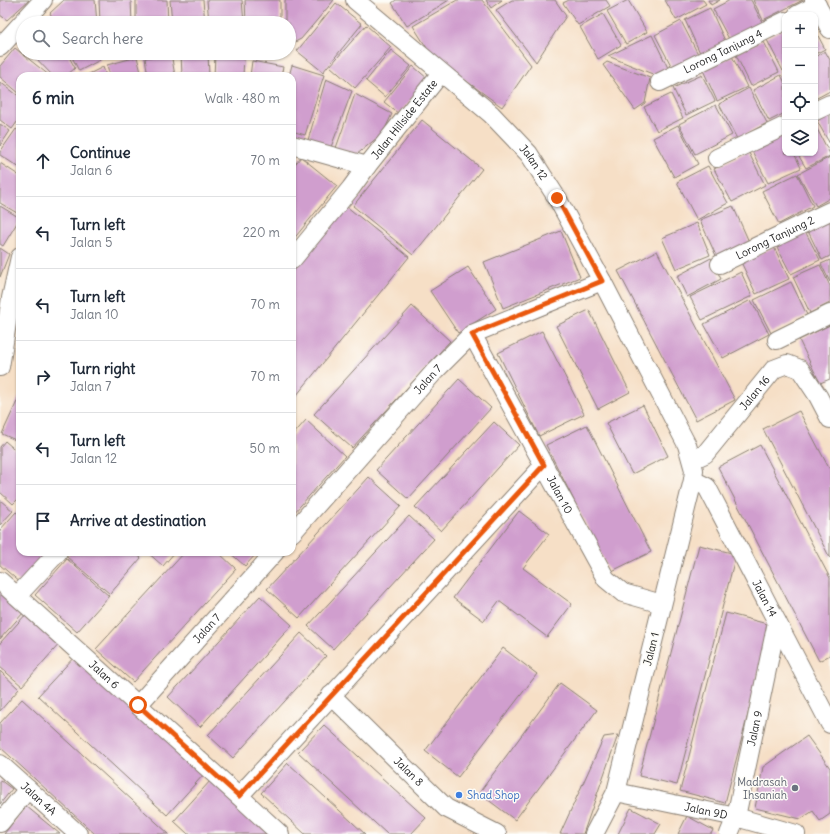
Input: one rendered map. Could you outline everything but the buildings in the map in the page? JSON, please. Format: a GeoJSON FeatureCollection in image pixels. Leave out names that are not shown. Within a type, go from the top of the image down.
{"type":"FeatureCollection","features":[{"type":"Feature","properties":{"kind":"street"},"geometry":{"type":"LineString","coordinates":[[29,16],[44,0]]}},
{"type":"Feature","properties":{"kind":"street","name":"Jalan 12"},"geometry":{"type":"LineString","coordinates":[[355,0],[492,114],[528,154],[557,198],[602,281],[687,445],[692,460]]}},
{"type":"Feature","properties":{"kind":"street"},"geometry":{"type":"LineString","coordinates":[[802,12],[816,3],[830,29]]}},
{"type":"Feature","properties":{"kind":"street","name":"Lorong Tanjung 4"},"geometry":{"type":"LineString","coordinates":[[660,82],[782,22]]}},
{"type":"Feature","properties":{"kind":"street"},"geometry":{"type":"LineString","coordinates":[[0,47],[16,30]]}},
{"type":"Feature","properties":{"kind":"street","name":"Jalan Hillside Estate"},"geometry":{"type":"LineString","coordinates":[[296,255],[351,188],[441,73]]}},
{"type":"Feature","properties":{"kind":"street"},"geometry":{"type":"LineString","coordinates":[[818,110],[830,104]]}},
{"type":"Feature","properties":{"kind":"street"},"geometry":{"type":"LineString","coordinates":[[717,158],[782,127]]}},
{"type":"Feature","properties":{"kind":"street","name":"Jalan Hillside Estate"},"geometry":{"type":"LineString","coordinates":[[296,146],[367,166]]}},
{"type":"Feature","properties":{"kind":"street","name":"Lorong Tanjung 2"},"geometry":{"type":"LineString","coordinates":[[720,264],[830,211]]}},
{"type":"Feature","properties":{"kind":"street"},"geometry":{"type":"LineString","coordinates":[[0,367],[5,297],[16,268]]}},
{"type":"Feature","properties":{"kind":"street","name":"Jalan 7"},"geometry":{"type":"LineString","coordinates":[[296,528],[435,371],[472,334],[602,281]]}},
{"type":"Feature","properties":{"kind":"street"},"geometry":{"type":"LineString","coordinates":[[777,340],[830,314]]}},
{"type":"Feature","properties":{"kind":"street","name":"Jalan 10"},"geometry":{"type":"LineString","coordinates":[[472,334],[606,579],[623,593],[662,604]]}},
{"type":"Feature","properties":{"kind":"street","name":"Jalan 16"},"geometry":{"type":"LineString","coordinates":[[692,460],[705,454],[774,369],[787,364],[800,369],[818,396],[830,419]]}},
{"type":"Feature","properties":{"kind":"street","name":"Jalan 1"},"geometry":{"type":"LineString","coordinates":[[594,834],[616,792],[693,480],[694,470],[692,460]]}},
{"type":"Feature","properties":{"kind":"street"},"geometry":{"type":"LineString","coordinates":[[239,796],[544,465]]}},
{"type":"Feature","properties":{"kind":"street","name":"Jalan 14"},"geometry":{"type":"LineString","coordinates":[[693,480],[707,487],[830,724]]}},
{"type":"Feature","properties":{"kind":"street"},"geometry":{"type":"LineString","coordinates":[[18,596],[54,556]]}},
{"type":"Feature","properties":{"kind":"street","name":"Jalan 7"},"geometry":{"type":"LineString","coordinates":[[138,705],[271,556]]}},
{"type":"Feature","properties":{"kind":"street","name":"Jalan 6"},"geometry":{"type":"LineString","coordinates":[[0,581],[280,834]]}},
{"type":"Feature","properties":{"kind":"street","name":"Jalan 9"},"geometry":{"type":"LineString","coordinates":[[729,834],[736,817],[777,622]]}},
{"type":"Feature","properties":{"kind":"street","name":"Jalan 8"},"geometry":{"type":"LineString","coordinates":[[331,695],[446,808],[497,834]]}},
{"type":"Feature","properties":{"kind":"street","name":"Jalan 4A"},"geometry":{"type":"LineString","coordinates":[[0,764],[78,834]]}},
{"type":"Feature","properties":{"kind":"street"},"geometry":{"type":"LineString","coordinates":[[0,823],[28,789]]}},
{"type":"Feature","properties":{"kind":"street","name":"Jalan 9D"},"geometry":{"type":"LineString","coordinates":[[616,792],[736,817],[796,834]]}},
{"type":"Feature","properties":{"kind":"place","name":"Madrasah Ihsaniah"},"geometry":{"type":"Point","coordinates":[795,788]}},
{"type":"Feature","properties":{"kind":"place","name":"Shad Shop"},"geometry":{"type":"Point","coordinates":[459,795]}},
{"type":"Feature","properties":{"kind":"route"},"geometry":{"type":"LineString","coordinates":[[138,705],[239,796],[544,465],[472,334],[602,281],[557,198]]}}]}
